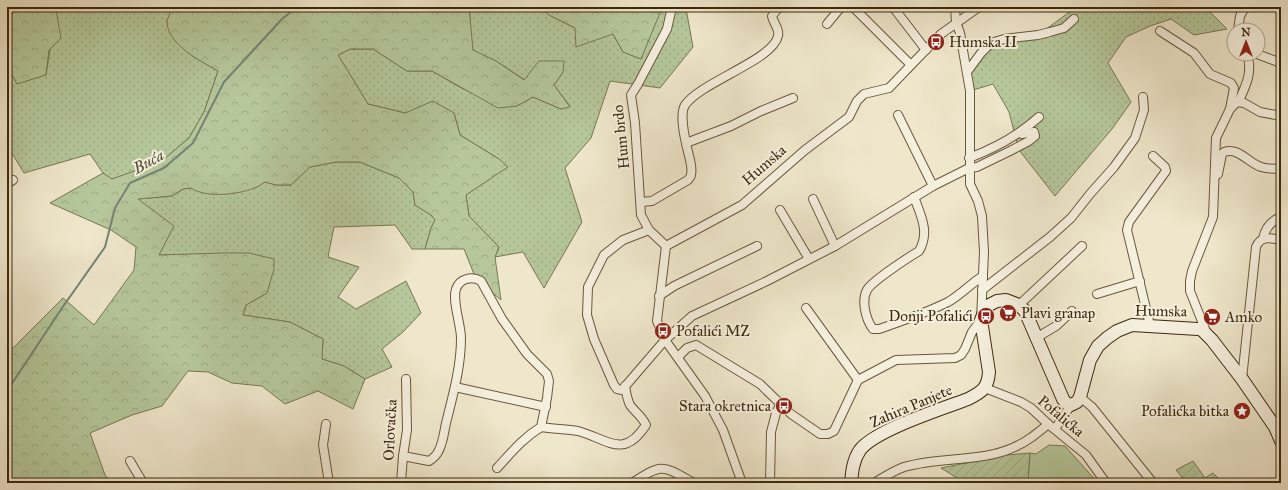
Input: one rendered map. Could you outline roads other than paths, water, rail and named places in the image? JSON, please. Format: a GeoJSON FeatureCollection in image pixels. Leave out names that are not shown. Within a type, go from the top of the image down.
{"type":"FeatureCollection","features":[{"type":"Feature","properties":{"kind":"street","name":"Hum brdo"},"geometry":{"type":"LineString","coordinates":[[666,246],[649,230],[641,215],[635,123],[630,95],[638,84],[667,29],[672,7]]}},
{"type":"Feature","properties":{"kind":"street"},"geometry":{"type":"LineString","coordinates":[[640,202],[652,201],[688,180],[691,175],[691,166],[682,120],[685,106],[697,93],[765,53],[776,42],[778,30],[772,20],[772,16],[780,7]]}},
{"type":"Feature","properties":{"kind":"street"},"geometry":{"type":"LineString","coordinates":[[827,24],[841,7]]}},
{"type":"Feature","properties":{"kind":"street"},"geometry":{"type":"LineString","coordinates":[[853,7],[911,65]]}},
{"type":"Feature","properties":{"kind":"street"},"geometry":{"type":"LineString","coordinates":[[893,7],[926,50]]}},
{"type":"Feature","properties":{"kind":"street"},"geometry":{"type":"LineString","coordinates":[[955,7],[956,22],[960,33],[971,104],[969,158],[970,184],[978,201],[982,216],[984,234],[981,320],[989,372],[985,388]]}},
{"type":"Feature","properties":{"kind":"street","name":"Humska"},"geometry":{"type":"LineString","coordinates":[[666,246],[742,205],[805,150],[849,117],[857,102],[864,94],[889,88],[941,34],[979,7]]}},
{"type":"Feature","properties":{"kind":"street"},"geometry":{"type":"LineString","coordinates":[[1239,22],[1244,8]]}},
{"type":"Feature","properties":{"kind":"street"},"geometry":{"type":"LineString","coordinates":[[967,72],[981,53],[991,44],[1004,39],[1038,35],[1064,28],[1074,19]]}},
{"type":"Feature","properties":{"kind":"street"},"geometry":{"type":"LineString","coordinates":[[1160,31],[1194,53],[1208,72],[1232,83],[1234,88],[1230,109]]}},
{"type":"Feature","properties":{"kind":"street"},"geometry":{"type":"LineString","coordinates":[[1266,57],[1281,63]]}},
{"type":"Feature","properties":{"kind":"street"},"geometry":{"type":"LineString","coordinates":[[1250,62],[1249,74],[1239,102],[1235,103],[1230,109],[1215,143],[1215,182],[1211,223],[1192,271],[1190,292],[1207,334],[1242,379],[1275,427],[1281,441]]}},
{"type":"Feature","properties":{"kind":"street"},"geometry":{"type":"LineString","coordinates":[[982,290],[1050,237],[1071,218],[1114,167],[1135,138],[1144,110],[1143,97]]}},
{"type":"Feature","properties":{"kind":"street"},"geometry":{"type":"LineString","coordinates":[[686,143],[731,126],[761,110],[793,98]]}},
{"type":"Feature","properties":{"kind":"street"},"geometry":{"type":"LineString","coordinates":[[1239,102],[1260,112],[1281,116]]}},
{"type":"Feature","properties":{"kind":"street"},"geometry":{"type":"LineString","coordinates":[[898,115],[933,186]]}},
{"type":"Feature","properties":{"kind":"street"},"geometry":{"type":"LineString","coordinates":[[969,158],[988,150],[1019,133],[1039,117]]}},
{"type":"Feature","properties":{"kind":"street"},"geometry":{"type":"LineString","coordinates":[[649,230],[623,240],[604,255],[588,287],[587,315],[594,340],[614,385],[617,389],[622,390],[665,340],[692,316],[767,281],[835,246],[933,186],[969,168],[977,167],[1010,151],[1030,141],[1035,136],[1034,132],[1019,133]]}},
{"type":"Feature","properties":{"kind":"street"},"geometry":{"type":"LineString","coordinates":[[1215,182],[1219,172],[1222,154],[1225,151],[1238,152],[1261,167],[1281,169]]}},
{"type":"Feature","properties":{"kind":"street"},"geometry":{"type":"LineString","coordinates":[[1150,325],[1127,230],[1129,222],[1166,171],[1165,167],[1152,156]]}},
{"type":"Feature","properties":{"kind":"street"},"geometry":{"type":"LineString","coordinates":[[914,197],[924,224],[925,235],[923,244],[919,251],[875,283],[867,291],[865,300],[866,312],[870,324],[874,329],[879,329],[930,310],[965,291],[975,281],[983,276]]}},
{"type":"Feature","properties":{"kind":"street"},"geometry":{"type":"LineString","coordinates":[[813,199],[835,246]]}},
{"type":"Feature","properties":{"kind":"street"},"geometry":{"type":"LineString","coordinates":[[780,210],[809,259]]}},
{"type":"Feature","properties":{"kind":"street"},"geometry":{"type":"LineString","coordinates":[[1263,239],[1265,230],[1269,225],[1281,217]]}},
{"type":"Feature","properties":{"kind":"street"},"geometry":{"type":"LineString","coordinates":[[1242,379],[1256,246],[1263,239],[1272,238],[1281,240]]}},
{"type":"Feature","properties":{"kind":"street"},"geometry":{"type":"LineString","coordinates":[[666,246],[657,321],[665,340],[705,396],[723,430],[742,483]]}},
{"type":"Feature","properties":{"kind":"street"},"geometry":{"type":"LineString","coordinates":[[659,296],[674,286],[757,246]]}},
{"type":"Feature","properties":{"kind":"street"},"geometry":{"type":"LineString","coordinates":[[1019,305],[1082,246]]}},
{"type":"Feature","properties":{"kind":"street"},"geometry":{"type":"LineString","coordinates":[[403,456],[429,460],[438,453],[442,442],[457,380],[461,338],[456,290],[460,282],[467,278],[475,278],[481,281],[502,319],[527,354],[547,374],[549,381],[546,407],[541,427]]}},
{"type":"Feature","properties":{"kind":"street"},"geometry":{"type":"LineString","coordinates":[[1097,294],[1140,281]]}},
{"type":"Feature","properties":{"kind":"street"},"geometry":{"type":"LineString","coordinates":[[678,357],[687,348],[696,345],[760,384],[791,414],[820,434],[828,434],[834,431],[858,380],[896,360],[955,358],[961,355],[965,350],[972,332],[989,306],[997,301],[1006,300],[1019,305],[1025,311],[1066,403],[1076,401],[1092,406],[1153,483]]}},
{"type":"Feature","properties":{"kind":"street"},"geometry":{"type":"LineString","coordinates":[[806,308],[858,380]]}},
{"type":"Feature","properties":{"kind":"street"},"geometry":{"type":"LineString","coordinates":[[1036,338],[1056,326],[1072,311]]}},
{"type":"Feature","properties":{"kind":"street","name":"Humska"},"geometry":{"type":"LineString","coordinates":[[1076,401],[1090,360],[1098,346],[1116,331],[1132,325],[1150,325],[1198,329],[1207,334]]}},
{"type":"Feature","properties":{"kind":"street","name":"Orlovačka"},"geometry":{"type":"LineString","coordinates":[[401,483],[407,430],[406,379]]}},
{"type":"Feature","properties":{"kind":"street"},"geometry":{"type":"LineString","coordinates":[[497,468],[518,444],[530,433],[541,427],[577,431],[620,446],[633,440],[646,425],[643,418],[630,406],[625,386]]}},
{"type":"Feature","properties":{"kind":"street"},"geometry":{"type":"LineString","coordinates":[[455,387],[546,407]]}},
{"type":"Feature","properties":{"kind":"street","name":"Pofalićka"},"geometry":{"type":"LineString","coordinates":[[985,388],[1021,402],[1031,408],[1086,455],[1106,483]]}},
{"type":"Feature","properties":{"kind":"street","name":"Zahira Panjete"},"geometry":{"type":"LineString","coordinates":[[851,483],[852,470],[856,458],[859,451],[868,442],[882,433],[968,399],[985,388]]}},
{"type":"Feature","properties":{"kind":"street"},"geometry":{"type":"LineString","coordinates":[[874,483],[903,468],[918,464],[996,455],[1017,448],[1044,428],[1051,426],[1076,401]]}},
{"type":"Feature","properties":{"kind":"street"},"geometry":{"type":"LineString","coordinates":[[770,483],[771,432],[776,412],[780,404]]}},
{"type":"Feature","properties":{"kind":"street"},"geometry":{"type":"LineString","coordinates":[[326,424],[323,446],[329,483]]}},
{"type":"Feature","properties":{"kind":"street"},"geometry":{"type":"LineString","coordinates":[[130,460],[143,483]]}},
{"type":"Feature","properties":{"kind":"street"},"geometry":{"type":"LineString","coordinates":[[632,483],[654,470],[662,468],[668,469],[694,483]]}},
{"type":"Feature","properties":{"kind":"waterway","name":"Buća"},"geometry":{"type":"LineString","coordinates":[[7,391],[62,308],[105,247],[115,208],[130,183],[164,168],[193,143],[224,82],[282,19],[297,7]]}},
{"type":"Feature","properties":{"kind":"place","name":"Humska II"},"geometry":{"type":"Point","coordinates":[936,42]}},
{"type":"Feature","properties":{"kind":"place","name":"Plavi granap"},"geometry":{"type":"Point","coordinates":[1008,313]}},
{"type":"Feature","properties":{"kind":"place","name":"Donji Pofalići"},"geometry":{"type":"Point","coordinates":[986,316]}},
{"type":"Feature","properties":{"kind":"place","name":"Amko"},"geometry":{"type":"Point","coordinates":[1212,317]}},
{"type":"Feature","properties":{"kind":"place","name":"Pofalići MZ"},"geometry":{"type":"Point","coordinates":[663,331]}},
{"type":"Feature","properties":{"kind":"place","name":"Stara okretnica"},"geometry":{"type":"Point","coordinates":[784,406]}},
{"type":"Feature","properties":{"kind":"place","name":"Pofalićka bitka"},"geometry":{"type":"Point","coordinates":[1242,411]}}]}
